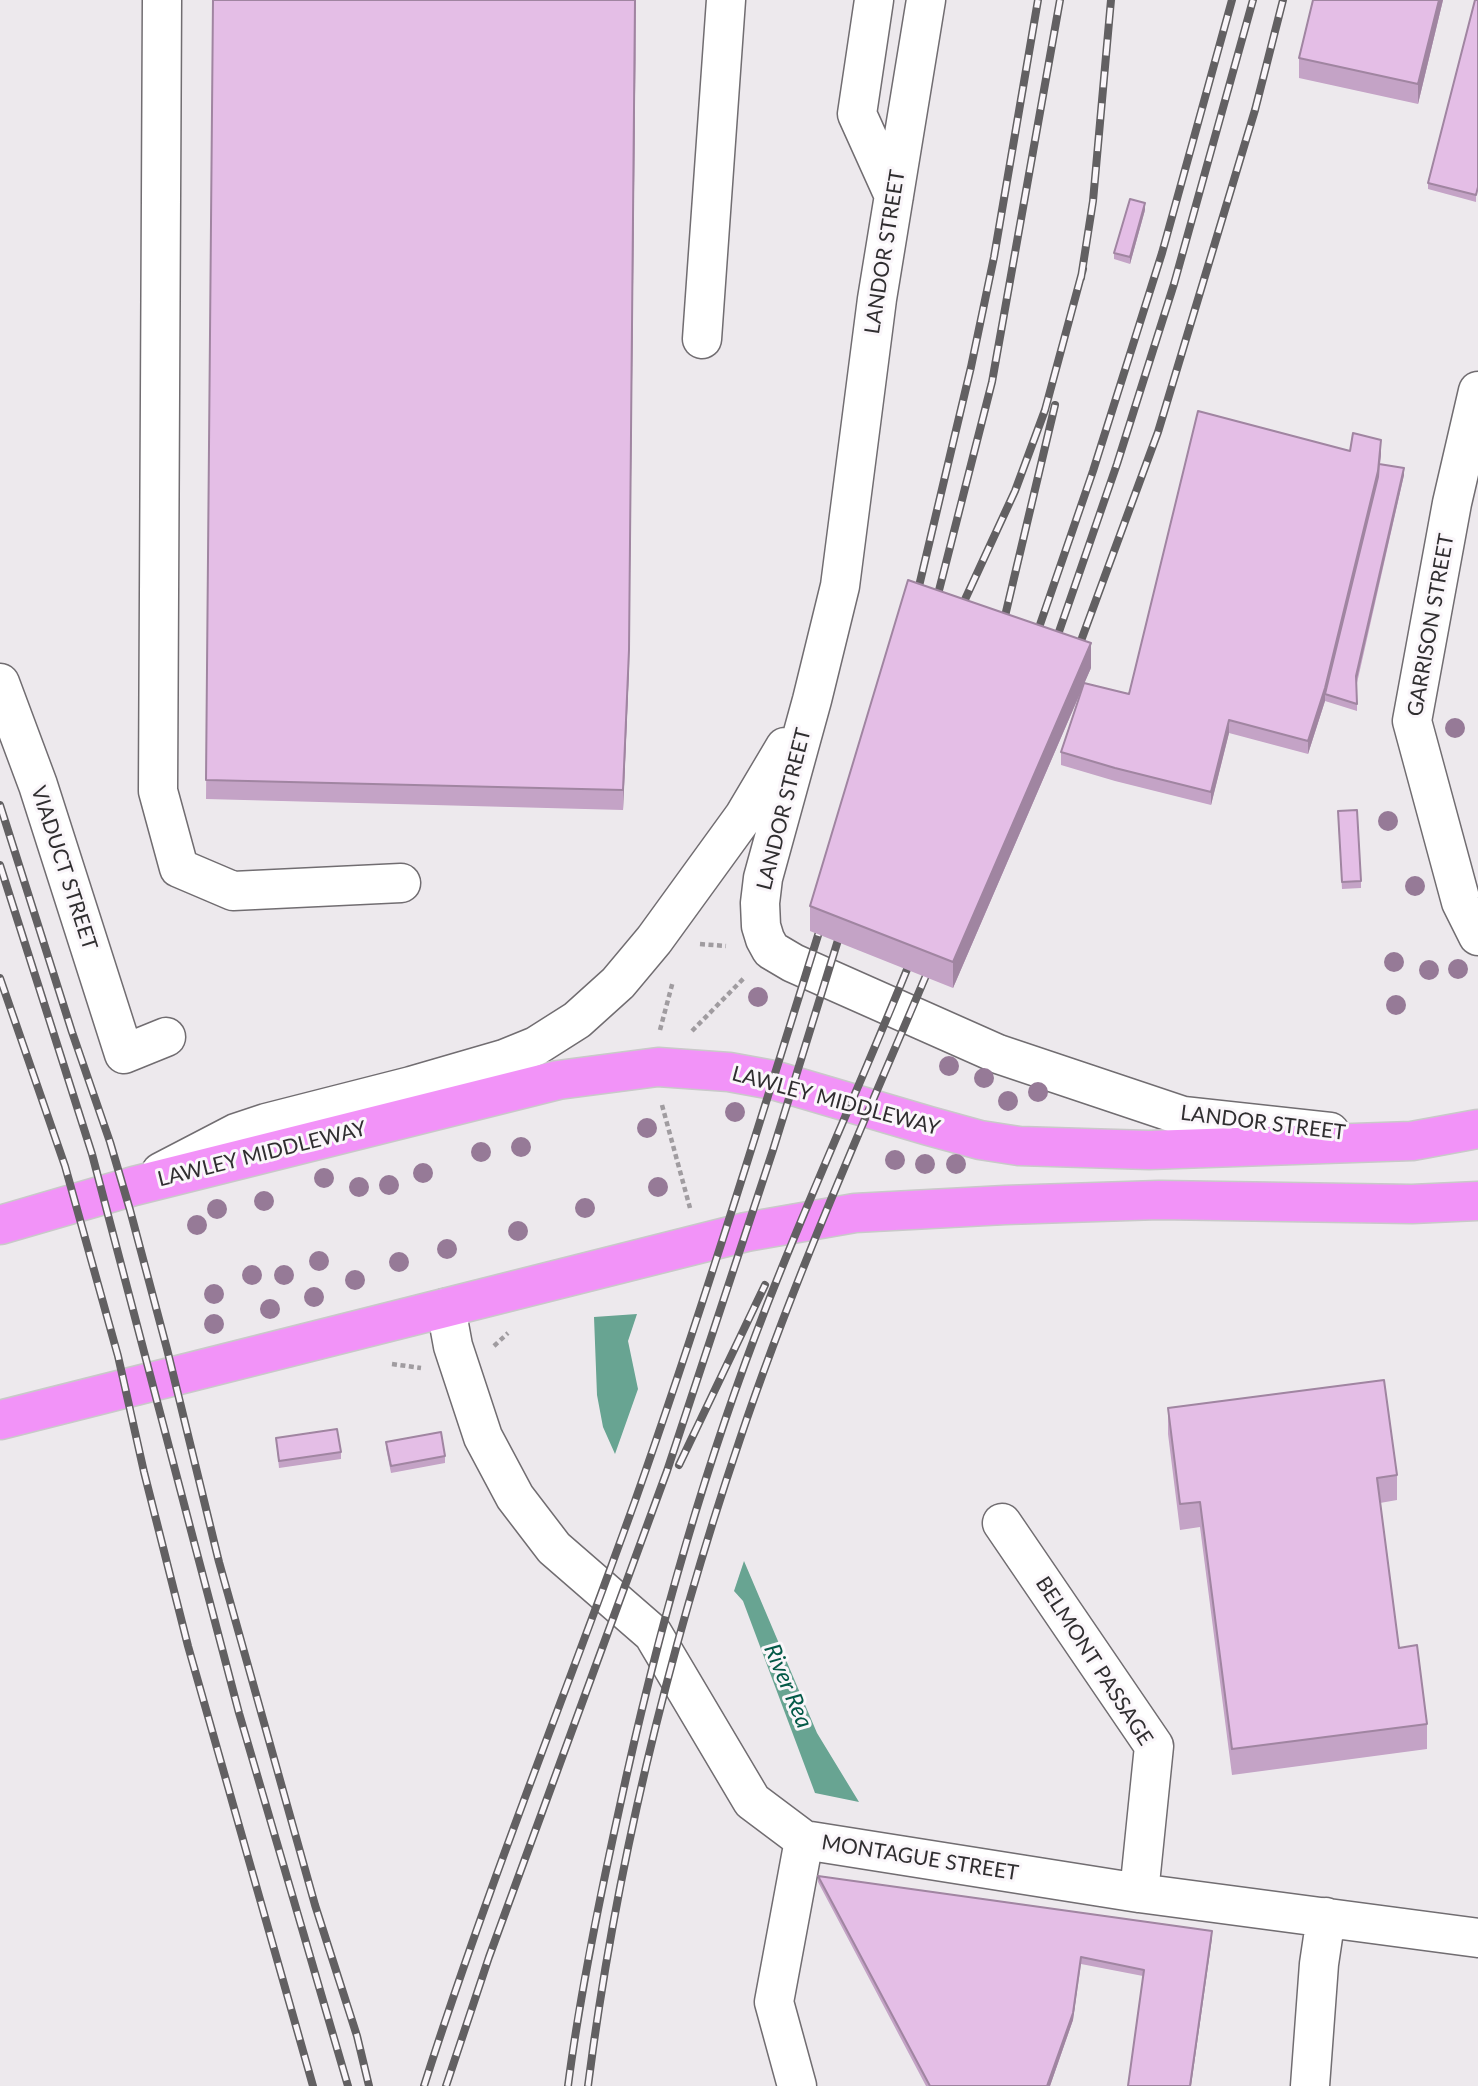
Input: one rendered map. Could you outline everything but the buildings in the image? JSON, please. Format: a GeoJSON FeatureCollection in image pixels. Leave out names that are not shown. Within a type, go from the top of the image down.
{"type":"FeatureCollection","features":[{"type":"Feature","properties":{"kind":"highway","name":"LAWLEY MIDDLEWAY"},"geometry":{"type":"LineString","coordinates":[[0,1225],[134,1186],[558,1080],[658,1067],[729,1072],[773,1080],[981,1140],[1019,1146],[1149,1150],[1412,1140],[1478,1129]]}},
{"type":"Feature","properties":{"kind":"highway"},"geometry":{"type":"LineString","coordinates":[[0,1420],[746,1232],[855,1213],[1159,1200],[1412,1204],[1478,1201]]}},
{"type":"Feature","properties":{"kind":"street"},"geometry":{"type":"LineString","coordinates":[[162,0],[158,791],[179,868],[233,891],[401,883]]}},
{"type":"Feature","properties":{"kind":"street"},"geometry":{"type":"LineString","coordinates":[[702,340],[726,0]]}},
{"type":"Feature","properties":{"kind":"street"},"geometry":{"type":"LineString","coordinates":[[874,0],[857,114],[894,196]]}},
{"type":"Feature","properties":{"kind":"street","name":"LANDOR STREET"},"geometry":{"type":"LineString","coordinates":[[926,0],[877,299],[841,586],[813,701],[763,878],[761,926],[771,950],[805,968],[998,1054],[1183,1116],[1412,1140]]}},
{"type":"Feature","properties":{"kind":"street","name":"GARRISON STREET"},"geometry":{"type":"LineString","coordinates":[[1478,391],[1465,512],[1412,721],[1461,902],[1478,936]]}},
{"type":"Feature","properties":{"kind":"street","name":"VIADUCT STREET"},"geometry":{"type":"LineString","coordinates":[[0,683],[38,785],[124,1054],[166,1037]]}},
{"type":"Feature","properties":{"kind":"street"},"geometry":{"type":"LineString","coordinates":[[134,1186],[236,1133],[468,1070],[536,1046],[577,1020],[618,983],[654,940],[744,816],[813,701]]}},
{"type":"Feature","properties":{"kind":"street","name":"MONTAGUE STREET"},"geometry":{"type":"LineString","coordinates":[[446,1308],[453,1346],[483,1437],[515,1497],[554,1548],[653,1634],[752,1801],[804,1840],[1139,1893],[1478,1938]]}},
{"type":"Feature","properties":{"kind":"street","name":"BELMONT PASSAGE"},"geometry":{"type":"LineString","coordinates":[[1002,1523],[1154,1746],[1139,1893]]}},
{"type":"Feature","properties":{"kind":"street"},"geometry":{"type":"LineString","coordinates":[[797,2086],[774,2002],[804,1840]]}},
{"type":"Feature","properties":{"kind":"street"},"geometry":{"type":"LineString","coordinates":[[1310,2086],[1318,1964],[1326,1917]]}},
{"type":"Feature","properties":{"kind":"path"},"geometry":{"type":"LineString","coordinates":[[654,940],[771,950]]}},
{"type":"Feature","properties":{"kind":"path"},"geometry":{"type":"LineString","coordinates":[[658,1067],[771,950]]}},
{"type":"Feature","properties":{"kind":"water"},"geometry":{"type":"Polygon","coordinates":[[[637,1314],[628,1341],[638,1389],[615,1454],[603,1427],[597,1395],[594,1317],[637,1314]]]}},
{"type":"Feature","properties":{"kind":"water","name":"River Rea"},"geometry":{"type":"Polygon","coordinates":[[[744,1561],[817,1733],[859,1802],[815,1793],[743,1601],[734,1591],[744,1561]]]}},
{"type":"Feature","properties":{"kind":"railway"},"geometry":{"type":"LineString","coordinates":[[915,603],[994,257],[1038,0]]}},
{"type":"Feature","properties":{"kind":"railway"},"geometry":{"type":"LineString","coordinates":[[934,610],[992,382],[1060,0]]}},
{"type":"Feature","properties":{"kind":"railway"},"geometry":{"type":"LineString","coordinates":[[1081,278],[1093,201],[1111,0]]}},
{"type":"Feature","properties":{"kind":"railway"},"geometry":{"type":"LineString","coordinates":[[1034,642],[1093,471],[1162,253],[1232,0]]}},
{"type":"Feature","properties":{"kind":"railway"},"geometry":{"type":"LineString","coordinates":[[1053,649],[1117,464],[1174,284],[1253,0]]}},
{"type":"Feature","properties":{"kind":"railway"},"geometry":{"type":"LineString","coordinates":[[1075,657],[1158,432],[1255,110],[1283,0]]}},
{"type":"Feature","properties":{"kind":"railway"},"geometry":{"type":"LineString","coordinates":[[956,619],[1015,491],[1045,410],[1083,269]]}},
{"type":"Feature","properties":{"kind":"railway"},"geometry":{"type":"LineString","coordinates":[[1001,633],[1055,405]]}},
{"type":"Feature","properties":{"kind":"railway"},"geometry":{"type":"LineString","coordinates":[[0,805],[130,1210],[219,1562],[315,1905],[357,2036],[369,2086]]}},
{"type":"Feature","properties":{"kind":"railway"},"geometry":{"type":"LineString","coordinates":[[0,865],[92,1154],[239,1713],[348,2086]]}},
{"type":"Feature","properties":{"kind":"railway"},"geometry":{"type":"LineString","coordinates":[[424,2086],[474,1938],[635,1501],[685,1356],[824,916]]}},
{"type":"Feature","properties":{"kind":"railway"},"geometry":{"type":"LineString","coordinates":[[446,2086],[489,1957],[667,1471],[773,1150],[843,924]]}},
{"type":"Feature","properties":{"kind":"railway"},"geometry":{"type":"LineString","coordinates":[[568,2086],[590,1947],[633,1746],[683,1554],[722,1429],[767,1305],[914,952]]}},
{"type":"Feature","properties":{"kind":"railway"},"geometry":{"type":"LineString","coordinates":[[588,2086],[630,1840],[668,1678],[714,1518],[784,1317],[933,959]]}},
{"type":"Feature","properties":{"kind":"railway"},"geometry":{"type":"LineString","coordinates":[[0,978],[65,1166],[118,1356],[188,1646],[313,2086]]}},
{"type":"Feature","properties":{"kind":"railway"},"geometry":{"type":"LineString","coordinates":[[679,1465],[765,1285]]}}]}
